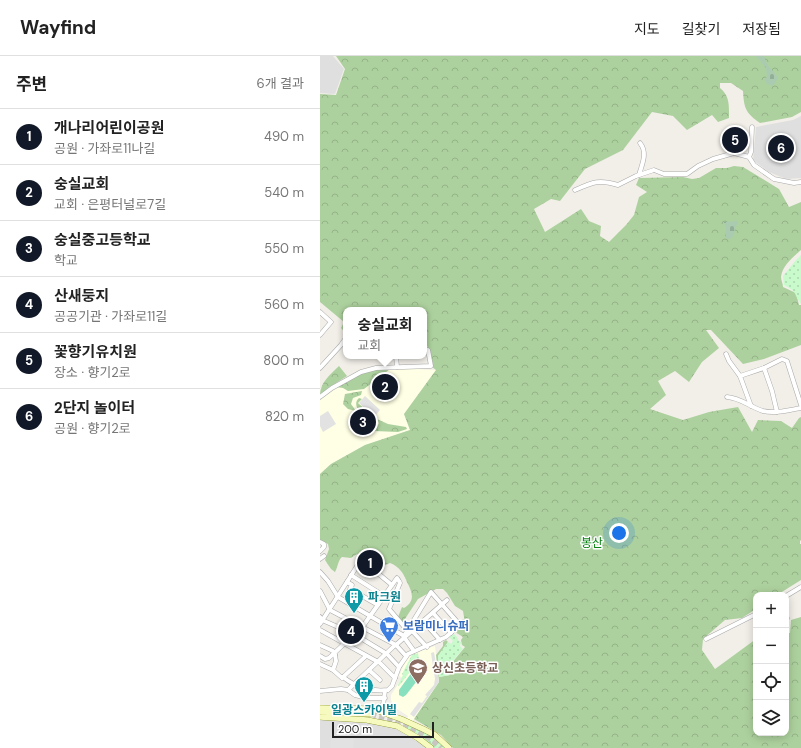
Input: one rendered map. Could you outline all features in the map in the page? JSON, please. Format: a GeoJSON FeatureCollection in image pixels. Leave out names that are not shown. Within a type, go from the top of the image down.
{"type":"FeatureCollection","features":[{"type":"Feature","properties":{"kind":"main road"},"geometry":{"type":"LineString","coordinates":[[320,708],[372,711]]}},
{"type":"Feature","properties":{"kind":"main road"},"geometry":{"type":"LineString","coordinates":[[377,722],[385,721],[387,718],[387,715],[381,711]]}},
{"type":"Feature","properties":{"kind":"main road"},"geometry":{"type":"LineString","coordinates":[[320,712],[381,711],[435,735],[449,748]]}},
{"type":"Feature","properties":{"kind":"main road"},"geometry":{"type":"LineString","coordinates":[[320,717],[367,720],[398,726],[431,748]]}},
{"type":"Feature","properties":{"kind":"main road"},"geometry":{"type":"LineString","coordinates":[[398,726],[396,721],[401,719]]}},
{"type":"Feature","properties":{"kind":"main road"},"geometry":{"type":"LineString","coordinates":[[408,732],[405,726],[410,723]]}},
{"type":"Feature","properties":{"kind":"street"},"geometry":{"type":"LineString","coordinates":[[749,158],[751,152],[752,128]]}},
{"type":"Feature","properties":{"kind":"street"},"geometry":{"type":"LineString","coordinates":[[639,175],[644,156],[643,146],[640,143]]}},
{"type":"Feature","properties":{"kind":"street"},"geometry":{"type":"LineString","coordinates":[[575,190],[590,183],[606,181],[618,185],[654,170],[664,174],[687,174],[698,166],[713,159],[734,153],[749,158],[754,165],[774,179],[794,184],[801,182]]}},
{"type":"Feature","properties":{"kind":"street"},"geometry":{"type":"LineString","coordinates":[[320,312],[331,322],[321,333]]}},
{"type":"Feature","properties":{"kind":"street"},"geometry":{"type":"LineString","coordinates":[[320,368],[343,343]]}},
{"type":"Feature","properties":{"kind":"street"},"geometry":{"type":"LineString","coordinates":[[320,397],[332,388],[361,372],[376,368],[431,366],[427,353]]}},
{"type":"Feature","properties":{"kind":"street"},"geometry":{"type":"LineString","coordinates":[[726,354],[729,361],[740,376],[751,406]]}},
{"type":"Feature","properties":{"kind":"street"},"geometry":{"type":"LineString","coordinates":[[396,359],[397,368]]}},
{"type":"Feature","properties":{"kind":"street"},"geometry":{"type":"LineString","coordinates":[[727,397],[738,399],[764,411],[777,412],[801,406],[787,360],[782,359],[764,368],[740,376]]}},
{"type":"Feature","properties":{"kind":"street"},"geometry":{"type":"LineString","coordinates":[[764,368],[777,412]]}},
{"type":"Feature","properties":{"kind":"street"},"geometry":{"type":"LineString","coordinates":[[320,542],[324,544],[324,547],[321,550]]}},
{"type":"Feature","properties":{"kind":"street"},"geometry":{"type":"LineString","coordinates":[[321,620],[330,610],[361,560]]}},
{"type":"Feature","properties":{"kind":"street"},"geometry":{"type":"LineString","coordinates":[[375,571],[392,585]]}},
{"type":"Feature","properties":{"kind":"street"},"geometry":{"type":"LineString","coordinates":[[320,572],[328,581],[338,597],[371,615],[404,637],[414,651]]}},
{"type":"Feature","properties":{"kind":"street"},"geometry":{"type":"LineString","coordinates":[[351,576],[384,596]]}},
{"type":"Feature","properties":{"kind":"street"},"geometry":{"type":"LineString","coordinates":[[320,656],[325,659],[330,658],[363,626],[397,578],[400,583],[389,608],[407,630]]}},
{"type":"Feature","properties":{"kind":"street"},"geometry":{"type":"LineString","coordinates":[[347,582],[352,586],[350,589],[378,605]]}},
{"type":"Feature","properties":{"kind":"street"},"geometry":{"type":"LineString","coordinates":[[789,594],[801,587]]}},
{"type":"Feature","properties":{"kind":"street"},"geometry":{"type":"LineString","coordinates":[[320,591],[330,610],[363,626],[396,645],[406,656]]}},
{"type":"Feature","properties":{"kind":"street"},"geometry":{"type":"LineString","coordinates":[[320,664],[333,670],[351,684],[373,690],[386,690],[392,686],[400,667],[408,654],[427,647],[440,640],[462,624],[431,592],[404,637]]}},
{"type":"Feature","properties":{"kind":"street"},"geometry":{"type":"LineString","coordinates":[[348,690],[385,654],[447,600]]}},
{"type":"Feature","properties":{"kind":"street"},"geometry":{"type":"LineString","coordinates":[[433,613],[451,633]]}},
{"type":"Feature","properties":{"kind":"street"},"geometry":{"type":"LineString","coordinates":[[706,639],[753,616]]}},
{"type":"Feature","properties":{"kind":"street"},"geometry":{"type":"LineString","coordinates":[[321,620],[325,620],[354,634],[385,654],[400,667]]}},
{"type":"Feature","properties":{"kind":"street"},"geometry":{"type":"LineString","coordinates":[[423,621],[440,640]]}},
{"type":"Feature","properties":{"kind":"street"},"geometry":{"type":"LineString","coordinates":[[320,630],[377,662],[395,678]]}},
{"type":"Feature","properties":{"kind":"street"},"geometry":{"type":"LineString","coordinates":[[412,631],[427,647]]}},
{"type":"Feature","properties":{"kind":"street"},"geometry":{"type":"LineString","coordinates":[[320,645],[335,654],[336,664],[333,670]]}},
{"type":"Feature","properties":{"kind":"street"},"geometry":{"type":"LineString","coordinates":[[343,678],[366,656]]}},
{"type":"Feature","properties":{"kind":"street"},"geometry":{"type":"LineString","coordinates":[[369,670],[380,680]]}},
{"type":"Feature","properties":{"kind":"street"},"geometry":{"type":"LineString","coordinates":[[320,691],[336,689],[348,690],[355,695],[371,698],[385,698]]}},
{"type":"Feature","properties":{"kind":"street"},"geometry":{"type":"LineString","coordinates":[[371,698],[373,690]]}},
{"type":"Feature","properties":{"kind":"street"},"geometry":{"type":"LineString","coordinates":[[372,711],[383,705],[386,690]]}},
{"type":"Feature","properties":{"kind":"shaded area"},"geometry":{"type":"Polygon","coordinates":[[[320,56],[333,56],[344,69],[335,94],[320,93],[320,56]]]}},
{"type":"Feature","properties":{"kind":"shaded area"},"geometry":{"type":"Polygon","coordinates":[[[801,116],[801,178],[786,179],[769,172],[753,160],[756,127],[793,120],[801,116]]]}},
{"type":"Feature","properties":{"kind":"shaded area"},"geometry":{"type":"Polygon","coordinates":[[[395,368],[436,370],[404,414],[410,430],[365,445],[331,464],[320,474],[320,400],[336,388],[362,375],[395,368]]]}},
{"type":"Feature","properties":{"kind":"shaded area"},"geometry":{"type":"Polygon","coordinates":[[[365,396],[380,410],[374,417],[359,403],[365,396]]]}},
{"type":"Feature","properties":{"kind":"shaded area"},"geometry":{"type":"Polygon","coordinates":[[[328,411],[336,424],[323,432],[320,426],[320,416],[328,411]]]}},
{"type":"Feature","properties":{"kind":"shaded area","name":"상신초등학교"},"geometry":{"type":"Polygon","coordinates":[[[435,646],[439,682],[412,722],[407,719],[408,716],[394,707],[391,700],[391,695],[402,678],[399,676],[408,655],[435,646]]]}},
{"type":"Feature","properties":{"kind":"shaded area"},"geometry":{"type":"Polygon","coordinates":[[[434,652],[439,682],[414,717],[410,714],[419,702],[422,703],[427,696],[425,695],[434,685],[435,679],[431,653],[434,652]]]}},
{"type":"Feature","properties":{"kind":"shaded area"},"geometry":{"type":"Polygon","coordinates":[[[320,720],[366,722],[395,728],[429,748],[320,748],[320,720]]]}},
{"type":"Feature","properties":{"kind":"shaded area"},"geometry":{"type":"Polygon","coordinates":[[[331,734],[349,734],[354,738],[353,748],[330,748],[331,734]]]}},
{"type":"Feature","properties":{"kind":"green space","name":"봉산"},"geometry":{"type":"Polygon","coordinates":[[[336,56],[801,56],[801,112],[792,117],[760,123],[747,110],[744,102],[743,91],[731,83],[720,83],[720,88],[726,94],[729,118],[718,122],[712,115],[687,130],[673,116],[652,112],[623,150],[585,169],[560,201],[551,199],[534,209],[545,232],[581,209],[589,221],[601,226],[600,236],[609,242],[634,215],[639,197],[647,192],[636,185],[639,178],[683,177],[692,179],[699,178],[716,168],[727,168],[734,166],[743,167],[779,189],[789,207],[801,202],[801,250],[783,269],[781,277],[783,287],[796,293],[799,305],[801,305],[801,345],[764,359],[743,364],[711,330],[706,330],[719,348],[702,362],[689,382],[675,371],[658,381],[666,395],[650,409],[683,420],[709,412],[738,407],[752,432],[758,420],[781,421],[792,428],[801,417],[801,580],[782,592],[753,592],[753,611],[742,618],[725,620],[703,639],[702,650],[715,669],[753,641],[753,736],[789,736],[789,633],[791,620],[801,617],[801,748],[453,748],[441,735],[414,719],[439,682],[436,655],[443,646],[443,642],[446,640],[448,642],[438,656],[439,677],[450,675],[451,664],[465,647],[462,645],[461,640],[463,637],[455,632],[465,623],[463,611],[455,606],[443,589],[436,589],[418,599],[403,622],[398,617],[402,607],[404,608],[408,605],[412,599],[412,596],[406,579],[399,568],[390,563],[381,567],[372,575],[367,575],[364,571],[365,565],[368,567],[375,557],[368,556],[365,559],[357,554],[351,558],[342,557],[335,572],[325,560],[329,549],[328,544],[320,540],[320,474],[331,464],[365,445],[410,430],[404,414],[436,370],[432,367],[427,345],[427,307],[343,307],[343,321],[320,302],[320,94],[336,95],[345,69],[336,56]]]}},
{"type":"Feature","properties":{"kind":"green space"},"geometry":{"type":"Polygon","coordinates":[[[756,56],[764,56],[768,66],[778,78],[773,86],[767,84],[764,79],[767,77],[766,68],[756,56]]]}},
{"type":"Feature","properties":{"kind":"green space"},"geometry":{"type":"Polygon","coordinates":[[[737,221],[738,223],[735,228],[734,236],[727,239],[725,235],[726,228],[724,222],[737,221]]]}},
{"type":"Feature","properties":{"kind":"green space"},"geometry":{"type":"Polygon","coordinates":[[[801,255],[801,304],[793,291],[784,285],[783,276],[801,255]]]}},
{"type":"Feature","properties":{"kind":"green space"},"geometry":{"type":"Polygon","coordinates":[[[339,366],[347,376],[328,388],[320,396],[320,391],[324,383],[339,366]]]}},
{"type":"Feature","properties":{"kind":"green space"},"geometry":{"type":"Polygon","coordinates":[[[377,369],[390,369],[364,389],[348,391],[343,388],[336,387],[361,374],[377,369]]]}},
{"type":"Feature","properties":{"kind":"green space"},"geometry":{"type":"Polygon","coordinates":[[[362,391],[361,395],[353,398],[351,404],[356,411],[348,409],[343,404],[345,394],[362,391]]]}},
{"type":"Feature","properties":{"kind":"green space"},"geometry":{"type":"Polygon","coordinates":[[[359,398],[362,399],[358,403],[370,414],[377,423],[376,425],[371,426],[359,412],[356,404],[359,398]]]}},
{"type":"Feature","properties":{"kind":"green space"},"geometry":{"type":"Polygon","coordinates":[[[377,419],[388,424],[406,427],[407,429],[398,432],[374,431],[372,429],[377,427],[379,423],[377,419]]]}},
{"type":"Feature","properties":{"kind":"green space"},"geometry":{"type":"Polygon","coordinates":[[[453,633],[461,642],[460,646],[463,649],[450,664],[450,675],[439,677],[438,656],[448,642],[451,644],[453,641],[449,637],[453,633]]]}},
{"type":"Feature","properties":{"kind":"green space"},"geometry":{"type":"Polygon","coordinates":[[[418,653],[421,671],[413,668],[399,686],[398,685],[403,675],[402,674],[412,655],[418,653]]]}},
{"type":"Feature","properties":{"kind":"green space"},"geometry":{"type":"Polygon","coordinates":[[[417,670],[420,673],[420,677],[406,695],[403,697],[399,695],[399,690],[412,672],[417,670]]]}},
{"type":"Feature","properties":{"kind":"green space"},"geometry":{"type":"Polygon","coordinates":[[[409,724],[434,736],[446,748],[433,748],[407,730],[407,726],[409,724]]]}},
{"type":"Feature","properties":{"kind":"tunnel"},"geometry":{"type":"LineString","coordinates":[[371,714],[399,723],[417,731],[434,741],[441,748]]}},
{"type":"Feature","properties":{"kind":"place","name":"꽃향기유치원"},"geometry":{"type":"Point","coordinates":[735,140]}},
{"type":"Feature","properties":{"kind":"place","name":"2단지 놀이터"},"geometry":{"type":"Point","coordinates":[781,148]}},
{"type":"Feature","properties":{"kind":"place","name":"숭실교회"},"geometry":{"type":"Point","coordinates":[385,387]}},
{"type":"Feature","properties":{"kind":"place","name":"숭실중고등학교"},"geometry":{"type":"Point","coordinates":[363,422]}},
{"type":"Feature","properties":{"kind":"place","name":"개나리어린이공원"},"geometry":{"type":"Point","coordinates":[370,563]}},
{"type":"Feature","properties":{"kind":"place","name":"파크원"},"geometry":{"type":"Point","coordinates":[354,614]}},
{"type":"Feature","properties":{"kind":"place","name":"산새둥지"},"geometry":{"type":"Point","coordinates":[351,631]}},
{"type":"Feature","properties":{"kind":"place","name":"보람미니슈퍼"},"geometry":{"type":"Point","coordinates":[389,643]}},
{"type":"Feature","properties":{"kind":"place","name":"상신초등학교"},"geometry":{"type":"Point","coordinates":[418,685]}},
{"type":"Feature","properties":{"kind":"place","name":"일광스카이빌"},"geometry":{"type":"Point","coordinates":[364,703]}}]}
